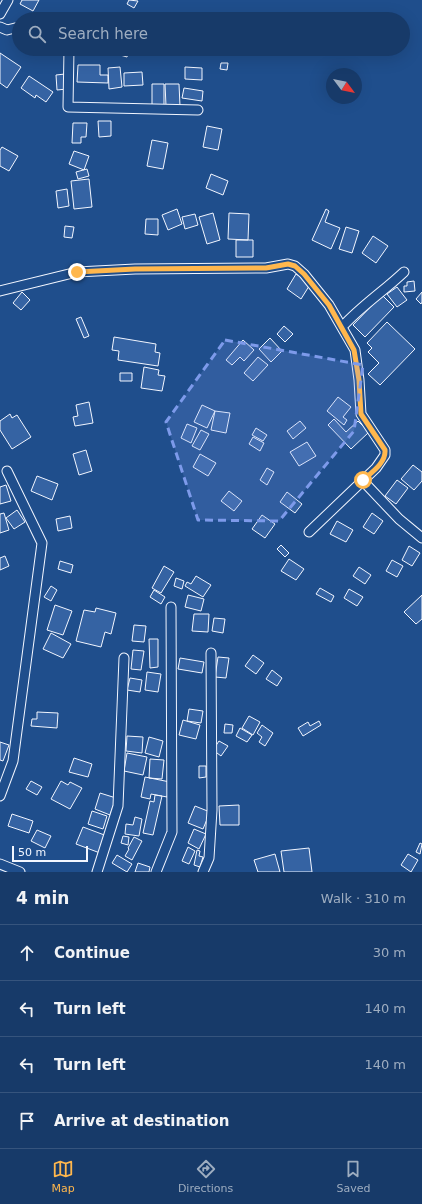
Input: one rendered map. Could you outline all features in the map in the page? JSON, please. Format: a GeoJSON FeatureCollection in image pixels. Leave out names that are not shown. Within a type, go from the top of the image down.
{"type":"FeatureCollection","features":[{"type":"Feature","properties":{"kind":"street"},"geometry":{"type":"LineString","coordinates":[[0,14],[8,0]]}},
{"type":"Feature","properties":{"kind":"street"},"geometry":{"type":"LineString","coordinates":[[0,27],[7,30],[12,29]]}},
{"type":"Feature","properties":{"kind":"street"},"geometry":{"type":"LineString","coordinates":[[69,56],[68,107],[198,110]]}},
{"type":"Feature","properties":{"kind":"street"},"geometry":{"type":"LineString","coordinates":[[0,291],[77,272],[135,269],[266,268],[288,264],[295,266],[304,274],[329,305],[354,350],[359,380],[361,414],[385,450],[386,455],[382,461],[309,532]]}},
{"type":"Feature","properties":{"kind":"street"},"geometry":{"type":"LineString","coordinates":[[342,326],[356,312],[404,272]]}},
{"type":"Feature","properties":{"kind":"street"},"geometry":{"type":"LineString","coordinates":[[0,796],[13,761],[42,543],[6,471]]}},
{"type":"Feature","properties":{"kind":"street"},"geometry":{"type":"LineString","coordinates":[[363,480],[399,519],[422,538]]}},
{"type":"Feature","properties":{"kind":"street"},"geometry":{"type":"LineString","coordinates":[[156,872],[172,832],[171,607]]}},
{"type":"Feature","properties":{"kind":"street"},"geometry":{"type":"LineString","coordinates":[[203,872],[208,858],[212,810],[211,653]]}},
{"type":"Feature","properties":{"kind":"street"},"geometry":{"type":"LineString","coordinates":[[97,872],[118,806],[124,658]]}},
{"type":"Feature","properties":{"kind":"street"},"geometry":{"type":"LineString","coordinates":[[0,864],[20,872]]}},
{"type":"Feature","properties":{"kind":"highlighted area"},"geometry":{"type":"Polygon","coordinates":[[[225,340],[363,365],[354,431],[279,521],[198,520],[166,422],[225,340]]]}},
{"type":"Feature","properties":{"kind":"building"},"geometry":{"type":"Polygon","coordinates":[[[22,0],[39,0],[33,11],[20,4],[22,0]]]}},
{"type":"Feature","properties":{"kind":"building"},"geometry":{"type":"Polygon","coordinates":[[[129,0],[138,1],[134,8],[127,4],[129,0]]]}},
{"type":"Feature","properties":{"kind":"building"},"geometry":{"type":"Polygon","coordinates":[[[0,53],[21,67],[7,88],[0,83],[0,53]]]}},
{"type":"Feature","properties":{"kind":"building"},"geometry":{"type":"Polygon","coordinates":[[[221,63],[228,63],[227,70],[220,69],[221,63]]]}},
{"type":"Feature","properties":{"kind":"building"},"geometry":{"type":"Polygon","coordinates":[[[78,65],[100,65],[100,75],[108,75],[108,83],[77,82],[78,65]]]}},
{"type":"Feature","properties":{"kind":"building"},"geometry":{"type":"Polygon","coordinates":[[[120,67],[122,87],[109,89],[108,68],[120,67]]]}},
{"type":"Feature","properties":{"kind":"building"},"geometry":{"type":"Polygon","coordinates":[[[185,67],[202,68],[202,80],[185,79],[185,67]]]}},
{"type":"Feature","properties":{"kind":"building"},"geometry":{"type":"Polygon","coordinates":[[[142,72],[143,85],[124,86],[124,73],[142,72]]]}},
{"type":"Feature","properties":{"kind":"building"},"geometry":{"type":"Polygon","coordinates":[[[65,74],[67,89],[57,90],[56,75],[65,74]]]}},
{"type":"Feature","properties":{"kind":"building"},"geometry":{"type":"Polygon","coordinates":[[[29,76],[53,92],[46,102],[36,95],[35,98],[21,88],[29,76]]]}},
{"type":"Feature","properties":{"kind":"building"},"geometry":{"type":"Polygon","coordinates":[[[152,84],[164,84],[164,112],[152,112],[152,84]]]}},
{"type":"Feature","properties":{"kind":"building"},"geometry":{"type":"Polygon","coordinates":[[[165,84],[179,84],[180,106],[166,106],[165,84]]]}},
{"type":"Feature","properties":{"kind":"building"},"geometry":{"type":"Polygon","coordinates":[[[184,88],[203,91],[202,101],[182,98],[184,88]]]}},
{"type":"Feature","properties":{"kind":"building"},"geometry":{"type":"Polygon","coordinates":[[[98,121],[111,121],[111,136],[99,137],[98,121]]]}},
{"type":"Feature","properties":{"kind":"building"},"geometry":{"type":"Polygon","coordinates":[[[73,123],[87,123],[86,137],[81,137],[81,143],[72,143],[73,123]]]}},
{"type":"Feature","properties":{"kind":"building"},"geometry":{"type":"Polygon","coordinates":[[[207,126],[222,129],[218,150],[203,147],[207,126]]]}},
{"type":"Feature","properties":{"kind":"building"},"geometry":{"type":"Polygon","coordinates":[[[152,140],[168,143],[163,169],[147,166],[152,140]]]}},
{"type":"Feature","properties":{"kind":"building"},"geometry":{"type":"Polygon","coordinates":[[[2,147],[18,156],[9,171],[0,166],[0,150],[2,147]]]}},
{"type":"Feature","properties":{"kind":"building"},"geometry":{"type":"Polygon","coordinates":[[[74,151],[89,156],[84,170],[69,164],[74,151]]]}},
{"type":"Feature","properties":{"kind":"building"},"geometry":{"type":"Polygon","coordinates":[[[87,169],[89,176],[78,179],[76,172],[87,169]]]}},
{"type":"Feature","properties":{"kind":"building"},"geometry":{"type":"Polygon","coordinates":[[[211,174],[228,181],[223,195],[206,188],[211,174]]]}},
{"type":"Feature","properties":{"kind":"building"},"geometry":{"type":"Polygon","coordinates":[[[89,179],[92,207],[74,209],[71,181],[89,179]]]}},
{"type":"Feature","properties":{"kind":"building"},"geometry":{"type":"Polygon","coordinates":[[[67,189],[69,206],[58,208],[56,191],[67,189]]]}},
{"type":"Feature","properties":{"kind":"building"},"geometry":{"type":"Polygon","coordinates":[[[177,209],[182,224],[168,230],[162,215],[177,209]]]}},
{"type":"Feature","properties":{"kind":"building"},"geometry":{"type":"Polygon","coordinates":[[[326,209],[329,211],[325,222],[340,228],[331,249],[312,240],[326,209]]]}},
{"type":"Feature","properties":{"kind":"building"},"geometry":{"type":"Polygon","coordinates":[[[213,213],[220,240],[207,244],[199,217],[213,213]]]}},
{"type":"Feature","properties":{"kind":"building"},"geometry":{"type":"Polygon","coordinates":[[[229,213],[249,214],[248,240],[228,239],[229,213]]]}},
{"type":"Feature","properties":{"kind":"building"},"geometry":{"type":"Polygon","coordinates":[[[195,214],[198,225],[185,229],[182,217],[195,214]]]}},
{"type":"Feature","properties":{"kind":"building"},"geometry":{"type":"Polygon","coordinates":[[[146,219],[158,219],[158,235],[145,234],[146,219]]]}},
{"type":"Feature","properties":{"kind":"building"},"geometry":{"type":"Polygon","coordinates":[[[65,226],[74,227],[72,238],[64,237],[65,226]]]}},
{"type":"Feature","properties":{"kind":"building"},"geometry":{"type":"Polygon","coordinates":[[[346,227],[359,231],[352,253],[339,249],[346,227]]]}},
{"type":"Feature","properties":{"kind":"building"},"geometry":{"type":"Polygon","coordinates":[[[373,236],[388,246],[376,263],[362,253],[373,236]]]}},
{"type":"Feature","properties":{"kind":"building"},"geometry":{"type":"Polygon","coordinates":[[[236,240],[253,240],[253,257],[236,257],[236,240]]]}},
{"type":"Feature","properties":{"kind":"building"},"geometry":{"type":"Polygon","coordinates":[[[296,274],[311,283],[301,299],[287,289],[296,274]]]}},
{"type":"Feature","properties":{"kind":"building"},"geometry":{"type":"Polygon","coordinates":[[[414,281],[415,291],[404,292],[404,286],[407,286],[407,282],[414,281]]]}},
{"type":"Feature","properties":{"kind":"building"},"geometry":{"type":"Polygon","coordinates":[[[397,287],[407,300],[397,307],[387,294],[397,287]]]}},
{"type":"Feature","properties":{"kind":"building"},"geometry":{"type":"Polygon","coordinates":[[[22,292],[30,300],[21,310],[13,303],[22,292]]]}},
{"type":"Feature","properties":{"kind":"building"},"geometry":{"type":"Polygon","coordinates":[[[422,292],[422,302],[421,304],[416,299],[422,292]]]}},
{"type":"Feature","properties":{"kind":"building"},"geometry":{"type":"Polygon","coordinates":[[[382,295],[394,307],[365,337],[353,325],[382,295]]]}},
{"type":"Feature","properties":{"kind":"building"},"geometry":{"type":"Polygon","coordinates":[[[81,317],[89,336],[84,338],[76,319],[81,317]]]}},
{"type":"Feature","properties":{"kind":"building"},"geometry":{"type":"Polygon","coordinates":[[[387,322],[415,349],[380,385],[368,374],[379,363],[368,352],[372,348],[367,343],[387,322]]]}},
{"type":"Feature","properties":{"kind":"building"},"geometry":{"type":"Polygon","coordinates":[[[284,326],[293,334],[285,342],[277,334],[284,326]]]}},
{"type":"Feature","properties":{"kind":"building"},"geometry":{"type":"Polygon","coordinates":[[[114,337],[156,344],[155,352],[160,353],[158,366],[118,360],[119,351],[112,350],[114,337]]]}},
{"type":"Feature","properties":{"kind":"building"},"geometry":{"type":"Polygon","coordinates":[[[270,338],[282,351],[271,362],[259,349],[270,338]]]}},
{"type":"Feature","properties":{"kind":"building"},"geometry":{"type":"Polygon","coordinates":[[[243,340],[254,350],[244,361],[240,357],[232,365],[226,360],[243,340]]]}},
{"type":"Feature","properties":{"kind":"building"},"geometry":{"type":"Polygon","coordinates":[[[258,357],[268,365],[253,381],[244,373],[258,357]]]}},
{"type":"Feature","properties":{"kind":"building"},"geometry":{"type":"Polygon","coordinates":[[[144,367],[159,370],[158,375],[165,376],[162,391],[141,388],[144,367]]]}},
{"type":"Feature","properties":{"kind":"building"},"geometry":{"type":"Polygon","coordinates":[[[120,373],[132,373],[132,381],[120,381],[120,373]]]}},
{"type":"Feature","properties":{"kind":"building"},"geometry":{"type":"Polygon","coordinates":[[[338,397],[351,407],[343,417],[347,420],[344,425],[327,411],[338,397]]]}},
{"type":"Feature","properties":{"kind":"building"},"geometry":{"type":"Polygon","coordinates":[[[89,402],[93,423],[75,426],[73,417],[78,416],[76,405],[89,402]]]}},
{"type":"Feature","properties":{"kind":"building"},"geometry":{"type":"Polygon","coordinates":[[[202,405],[215,411],[207,428],[194,422],[202,405]]]}},
{"type":"Feature","properties":{"kind":"building"},"geometry":{"type":"Polygon","coordinates":[[[215,411],[230,413],[226,433],[211,430],[215,411]]]}},
{"type":"Feature","properties":{"kind":"building"},"geometry":{"type":"Polygon","coordinates":[[[10,414],[12,418],[17,415],[31,437],[12,449],[0,430],[0,421],[10,414]]]}},
{"type":"Feature","properties":{"kind":"building"},"geometry":{"type":"Polygon","coordinates":[[[334,419],[346,432],[358,421],[369,432],[351,449],[328,425],[334,419]]]}},
{"type":"Feature","properties":{"kind":"building"},"geometry":{"type":"Polygon","coordinates":[[[300,421],[306,428],[293,439],[287,431],[300,421]]]}},
{"type":"Feature","properties":{"kind":"building"},"geometry":{"type":"Polygon","coordinates":[[[187,424],[197,428],[191,443],[181,438],[187,424]]]}},
{"type":"Feature","properties":{"kind":"building"},"geometry":{"type":"Polygon","coordinates":[[[256,428],[267,435],[263,441],[252,435],[256,428]]]}},
{"type":"Feature","properties":{"kind":"building"},"geometry":{"type":"Polygon","coordinates":[[[201,430],[209,434],[200,450],[192,446],[201,430]]]}},
{"type":"Feature","properties":{"kind":"building"},"geometry":{"type":"Polygon","coordinates":[[[253,437],[264,443],[260,451],[249,444],[253,437]]]}},
{"type":"Feature","properties":{"kind":"building"},"geometry":{"type":"Polygon","coordinates":[[[307,442],[316,456],[299,466],[290,452],[307,442]]]}},
{"type":"Feature","properties":{"kind":"building"},"geometry":{"type":"Polygon","coordinates":[[[86,450],[92,471],[79,475],[73,454],[86,450]]]}},
{"type":"Feature","properties":{"kind":"building"},"geometry":{"type":"Polygon","coordinates":[[[200,454],[216,463],[208,476],[193,467],[200,454]]]}},
{"type":"Feature","properties":{"kind":"building"},"geometry":{"type":"Polygon","coordinates":[[[413,465],[422,472],[422,481],[414,490],[401,479],[413,465]]]}},
{"type":"Feature","properties":{"kind":"building"},"geometry":{"type":"Polygon","coordinates":[[[267,468],[274,472],[267,485],[260,480],[267,468]]]}},
{"type":"Feature","properties":{"kind":"building"},"geometry":{"type":"Polygon","coordinates":[[[37,476],[58,484],[52,500],[31,491],[37,476]]]}},
{"type":"Feature","properties":{"kind":"building"},"geometry":{"type":"Polygon","coordinates":[[[397,480],[408,488],[396,504],[385,496],[397,480]]]}},
{"type":"Feature","properties":{"kind":"building"},"geometry":{"type":"Polygon","coordinates":[[[6,485],[11,501],[0,504],[0,487],[6,485]]]}},
{"type":"Feature","properties":{"kind":"building"},"geometry":{"type":"Polygon","coordinates":[[[229,491],[242,501],[234,511],[221,501],[229,491]]]}},
{"type":"Feature","properties":{"kind":"building"},"geometry":{"type":"Polygon","coordinates":[[[287,492],[302,504],[295,513],[280,502],[287,492]]]}},
{"type":"Feature","properties":{"kind":"building"},"geometry":{"type":"Polygon","coordinates":[[[17,510],[25,522],[14,529],[6,518],[17,510]]]}},
{"type":"Feature","properties":{"kind":"building"},"geometry":{"type":"Polygon","coordinates":[[[4,513],[9,530],[0,533],[0,514],[4,513]]]}},
{"type":"Feature","properties":{"kind":"building"},"geometry":{"type":"Polygon","coordinates":[[[372,513],[383,521],[374,534],[363,527],[372,513]]]}},
{"type":"Feature","properties":{"kind":"building"},"geometry":{"type":"Polygon","coordinates":[[[262,515],[275,524],[265,538],[252,529],[262,515]]]}},
{"type":"Feature","properties":{"kind":"building"},"geometry":{"type":"Polygon","coordinates":[[[70,516],[72,528],[58,531],[56,519],[70,516]]]}},
{"type":"Feature","properties":{"kind":"building"},"geometry":{"type":"Polygon","coordinates":[[[337,521],[353,530],[346,542],[330,534],[337,521]]]}},
{"type":"Feature","properties":{"kind":"building"},"geometry":{"type":"Polygon","coordinates":[[[281,545],[289,553],[285,557],[277,549],[281,545]]]}},
{"type":"Feature","properties":{"kind":"building"},"geometry":{"type":"Polygon","coordinates":[[[409,546],[420,553],[412,566],[402,560],[409,546]]]}},
{"type":"Feature","properties":{"kind":"building"},"geometry":{"type":"Polygon","coordinates":[[[5,556],[9,566],[0,570],[0,558],[5,556]]]}},
{"type":"Feature","properties":{"kind":"building"},"geometry":{"type":"Polygon","coordinates":[[[289,559],[304,569],[296,580],[281,571],[289,559]]]}},
{"type":"Feature","properties":{"kind":"building"},"geometry":{"type":"Polygon","coordinates":[[[392,560],[403,566],[397,577],[386,571],[392,560]]]}},
{"type":"Feature","properties":{"kind":"building"},"geometry":{"type":"Polygon","coordinates":[[[60,561],[73,565],[71,573],[58,569],[60,561]]]}},
{"type":"Feature","properties":{"kind":"building"},"geometry":{"type":"Polygon","coordinates":[[[164,566],[174,572],[161,593],[152,588],[164,566]]]}},
{"type":"Feature","properties":{"kind":"building"},"geometry":{"type":"Polygon","coordinates":[[[359,567],[371,575],[365,584],[353,576],[359,567]]]}},
{"type":"Feature","properties":{"kind":"building"},"geometry":{"type":"Polygon","coordinates":[[[196,576],[211,585],[203,597],[185,586],[187,582],[191,584],[196,576]]]}},
{"type":"Feature","properties":{"kind":"building"},"geometry":{"type":"Polygon","coordinates":[[[176,578],[184,581],[182,589],[174,586],[176,578]]]}},
{"type":"Feature","properties":{"kind":"building"},"geometry":{"type":"Polygon","coordinates":[[[51,586],[57,590],[51,601],[44,597],[51,586]]]}},
{"type":"Feature","properties":{"kind":"building"},"geometry":{"type":"Polygon","coordinates":[[[320,588],[334,596],[331,602],[316,594],[320,588]]]}},
{"type":"Feature","properties":{"kind":"building"},"geometry":{"type":"Polygon","coordinates":[[[349,589],[363,597],[357,606],[344,598],[349,589]]]}},
{"type":"Feature","properties":{"kind":"building"},"geometry":{"type":"Polygon","coordinates":[[[154,590],[165,597],[161,604],[150,597],[154,590]]]}},
{"type":"Feature","properties":{"kind":"building"},"geometry":{"type":"Polygon","coordinates":[[[188,595],[204,599],[201,611],[185,607],[188,595]]]}},
{"type":"Feature","properties":{"kind":"building"},"geometry":{"type":"Polygon","coordinates":[[[422,595],[422,619],[416,624],[404,612],[422,595]]]}},
{"type":"Feature","properties":{"kind":"building"},"geometry":{"type":"Polygon","coordinates":[[[55,605],[72,611],[63,635],[47,630],[55,605]]]}},
{"type":"Feature","properties":{"kind":"building"},"geometry":{"type":"Polygon","coordinates":[[[96,608],[116,613],[111,634],[105,632],[101,647],[76,641],[84,610],[95,612],[96,608]]]}},
{"type":"Feature","properties":{"kind":"building"},"geometry":{"type":"Polygon","coordinates":[[[194,614],[209,614],[208,632],[192,631],[194,614]]]}},
{"type":"Feature","properties":{"kind":"building"},"geometry":{"type":"Polygon","coordinates":[[[214,618],[225,619],[223,633],[212,631],[214,618]]]}},
{"type":"Feature","properties":{"kind":"building"},"geometry":{"type":"Polygon","coordinates":[[[134,625],[146,626],[144,642],[132,641],[134,625]]]}},
{"type":"Feature","properties":{"kind":"building"},"geometry":{"type":"Polygon","coordinates":[[[51,633],[71,644],[63,658],[43,649],[51,633]]]}},
{"type":"Feature","properties":{"kind":"building"},"geometry":{"type":"Polygon","coordinates":[[[149,639],[158,639],[158,667],[150,668],[149,639]]]}},
{"type":"Feature","properties":{"kind":"building"},"geometry":{"type":"Polygon","coordinates":[[[133,650],[144,651],[141,670],[131,669],[133,650]]]}},
{"type":"Feature","properties":{"kind":"building"},"geometry":{"type":"Polygon","coordinates":[[[253,655],[264,663],[256,674],[245,666],[253,655]]]}},
{"type":"Feature","properties":{"kind":"building"},"geometry":{"type":"Polygon","coordinates":[[[218,657],[229,658],[226,678],[215,677],[218,657]]]}},
{"type":"Feature","properties":{"kind":"building"},"geometry":{"type":"Polygon","coordinates":[[[180,658],[204,662],[202,673],[178,669],[180,658]]]}},
{"type":"Feature","properties":{"kind":"building"},"geometry":{"type":"Polygon","coordinates":[[[272,670],[282,678],[277,686],[266,679],[272,670]]]}},
{"type":"Feature","properties":{"kind":"building"},"geometry":{"type":"Polygon","coordinates":[[[147,672],[161,674],[158,692],[145,690],[147,672]]]}},
{"type":"Feature","properties":{"kind":"building"},"geometry":{"type":"Polygon","coordinates":[[[130,678],[142,680],[140,692],[127,690],[130,678]]]}},
{"type":"Feature","properties":{"kind":"building"},"geometry":{"type":"Polygon","coordinates":[[[189,709],[203,711],[201,723],[187,721],[189,709]]]}},
{"type":"Feature","properties":{"kind":"building"},"geometry":{"type":"Polygon","coordinates":[[[37,712],[58,713],[57,728],[31,726],[32,719],[37,719],[37,712]]]}},
{"type":"Feature","properties":{"kind":"building"},"geometry":{"type":"Polygon","coordinates":[[[249,716],[260,722],[253,735],[242,728],[249,716]]]}},
{"type":"Feature","properties":{"kind":"building"},"geometry":{"type":"Polygon","coordinates":[[[183,720],[200,725],[196,739],[179,735],[183,720]]]}},
{"type":"Feature","properties":{"kind":"building"},"geometry":{"type":"Polygon","coordinates":[[[319,721],[321,725],[303,736],[298,728],[308,722],[310,726],[319,721]]]}},
{"type":"Feature","properties":{"kind":"building"},"geometry":{"type":"Polygon","coordinates":[[[225,724],[233,725],[232,733],[224,733],[225,724]]]}},
{"type":"Feature","properties":{"kind":"building"},"geometry":{"type":"Polygon","coordinates":[[[262,725],[273,733],[265,746],[259,742],[262,737],[257,733],[262,725]]]}},
{"type":"Feature","properties":{"kind":"building"},"geometry":{"type":"Polygon","coordinates":[[[240,728],[252,735],[247,742],[236,736],[240,728]]]}},
{"type":"Feature","properties":{"kind":"building"},"geometry":{"type":"Polygon","coordinates":[[[127,736],[143,737],[142,753],[126,751],[127,736]]]}},
{"type":"Feature","properties":{"kind":"building"},"geometry":{"type":"Polygon","coordinates":[[[149,737],[163,741],[159,757],[145,753],[149,737]]]}},
{"type":"Feature","properties":{"kind":"building"},"geometry":{"type":"Polygon","coordinates":[[[219,741],[228,746],[221,756],[213,750],[219,741]]]}},
{"type":"Feature","properties":{"kind":"building"},"geometry":{"type":"Polygon","coordinates":[[[0,742],[9,745],[3,761],[0,760],[0,742]]]}},
{"type":"Feature","properties":{"kind":"building"},"geometry":{"type":"Polygon","coordinates":[[[127,753],[147,757],[143,775],[124,771],[127,753]]]}},
{"type":"Feature","properties":{"kind":"building"},"geometry":{"type":"Polygon","coordinates":[[[74,758],[92,764],[88,777],[69,772],[74,758]]]}},
{"type":"Feature","properties":{"kind":"building"},"geometry":{"type":"Polygon","coordinates":[[[150,759],[164,760],[162,779],[149,778],[150,759]]]}},
{"type":"Feature","properties":{"kind":"building"},"geometry":{"type":"Polygon","coordinates":[[[199,766],[206,766],[206,777],[199,778],[199,766]]]}},
{"type":"Feature","properties":{"kind":"building"},"geometry":{"type":"Polygon","coordinates":[[[145,777],[170,782],[167,797],[151,794],[150,799],[141,797],[145,777]]]}},
{"type":"Feature","properties":{"kind":"building"},"geometry":{"type":"Polygon","coordinates":[[[31,781],[42,787],[37,795],[26,789],[31,781]]]}},
{"type":"Feature","properties":{"kind":"building"},"geometry":{"type":"Polygon","coordinates":[[[61,781],[68,785],[70,782],[82,788],[70,809],[51,799],[61,781]]]}},
{"type":"Feature","properties":{"kind":"building"},"geometry":{"type":"Polygon","coordinates":[[[100,793],[116,798],[110,815],[95,809],[100,793]]]}},
{"type":"Feature","properties":{"kind":"building"},"geometry":{"type":"Polygon","coordinates":[[[155,795],[162,796],[153,835],[143,833],[150,801],[154,802],[155,795]]]}},
{"type":"Feature","properties":{"kind":"building"},"geometry":{"type":"Polygon","coordinates":[[[239,805],[239,825],[220,825],[219,806],[239,805]]]}},
{"type":"Feature","properties":{"kind":"building"},"geometry":{"type":"Polygon","coordinates":[[[195,806],[210,812],[203,829],[188,823],[195,806]]]}},
{"type":"Feature","properties":{"kind":"building"},"geometry":{"type":"Polygon","coordinates":[[[92,811],[107,816],[103,829],[88,824],[92,811]]]}},
{"type":"Feature","properties":{"kind":"building"},"geometry":{"type":"Polygon","coordinates":[[[12,814],[33,821],[29,833],[8,826],[12,814]]]}},
{"type":"Feature","properties":{"kind":"building"},"geometry":{"type":"Polygon","coordinates":[[[135,817],[142,819],[139,836],[125,834],[126,824],[133,825],[135,817]]]}},
{"type":"Feature","properties":{"kind":"building"},"geometry":{"type":"Polygon","coordinates":[[[83,827],[107,836],[100,853],[76,844],[83,827]]]}},
{"type":"Feature","properties":{"kind":"building"},"geometry":{"type":"Polygon","coordinates":[[[194,829],[206,834],[199,849],[188,843],[194,829]]]}},
{"type":"Feature","properties":{"kind":"building"},"geometry":{"type":"Polygon","coordinates":[[[37,830],[51,836],[45,848],[31,841],[37,830]]]}},
{"type":"Feature","properties":{"kind":"building"},"geometry":{"type":"Polygon","coordinates":[[[123,836],[129,837],[128,845],[121,843],[123,836]]]}},
{"type":"Feature","properties":{"kind":"building"},"geometry":{"type":"Polygon","coordinates":[[[134,837],[142,841],[132,860],[125,856],[134,837]]]}},
{"type":"Feature","properties":{"kind":"building"},"geometry":{"type":"Polygon","coordinates":[[[420,843],[422,844],[420,854],[416,852],[420,843]]]}},
{"type":"Feature","properties":{"kind":"building"},"geometry":{"type":"Polygon","coordinates":[[[188,847],[195,851],[189,864],[182,861],[188,847]]]}},
{"type":"Feature","properties":{"kind":"building"},"geometry":{"type":"Polygon","coordinates":[[[309,848],[312,872],[284,872],[281,851],[309,848]]]}},
{"type":"Feature","properties":{"kind":"building"},"geometry":{"type":"Polygon","coordinates":[[[197,850],[200,851],[199,856],[203,857],[200,867],[194,865],[197,850]]]}},
{"type":"Feature","properties":{"kind":"building"},"geometry":{"type":"Polygon","coordinates":[[[275,854],[280,872],[258,872],[254,860],[275,854]]]}},
{"type":"Feature","properties":{"kind":"building"},"geometry":{"type":"Polygon","coordinates":[[[408,854],[418,860],[411,872],[401,865],[408,854]]]}},
{"type":"Feature","properties":{"kind":"building"},"geometry":{"type":"Polygon","coordinates":[[[117,855],[132,864],[127,872],[112,863],[117,855]]]}},
{"type":"Feature","properties":{"kind":"building"},"geometry":{"type":"Polygon","coordinates":[[[138,863],[150,867],[149,872],[135,872],[138,863]]]}},
{"type":"Feature","properties":{"kind":"route"},"geometry":{"type":"LineString","coordinates":[[77,272],[135,269],[266,268],[288,264],[295,266],[304,274],[329,305],[354,350],[359,380],[361,414],[383,445],[386,455],[376,468],[363,480]]}}]}
